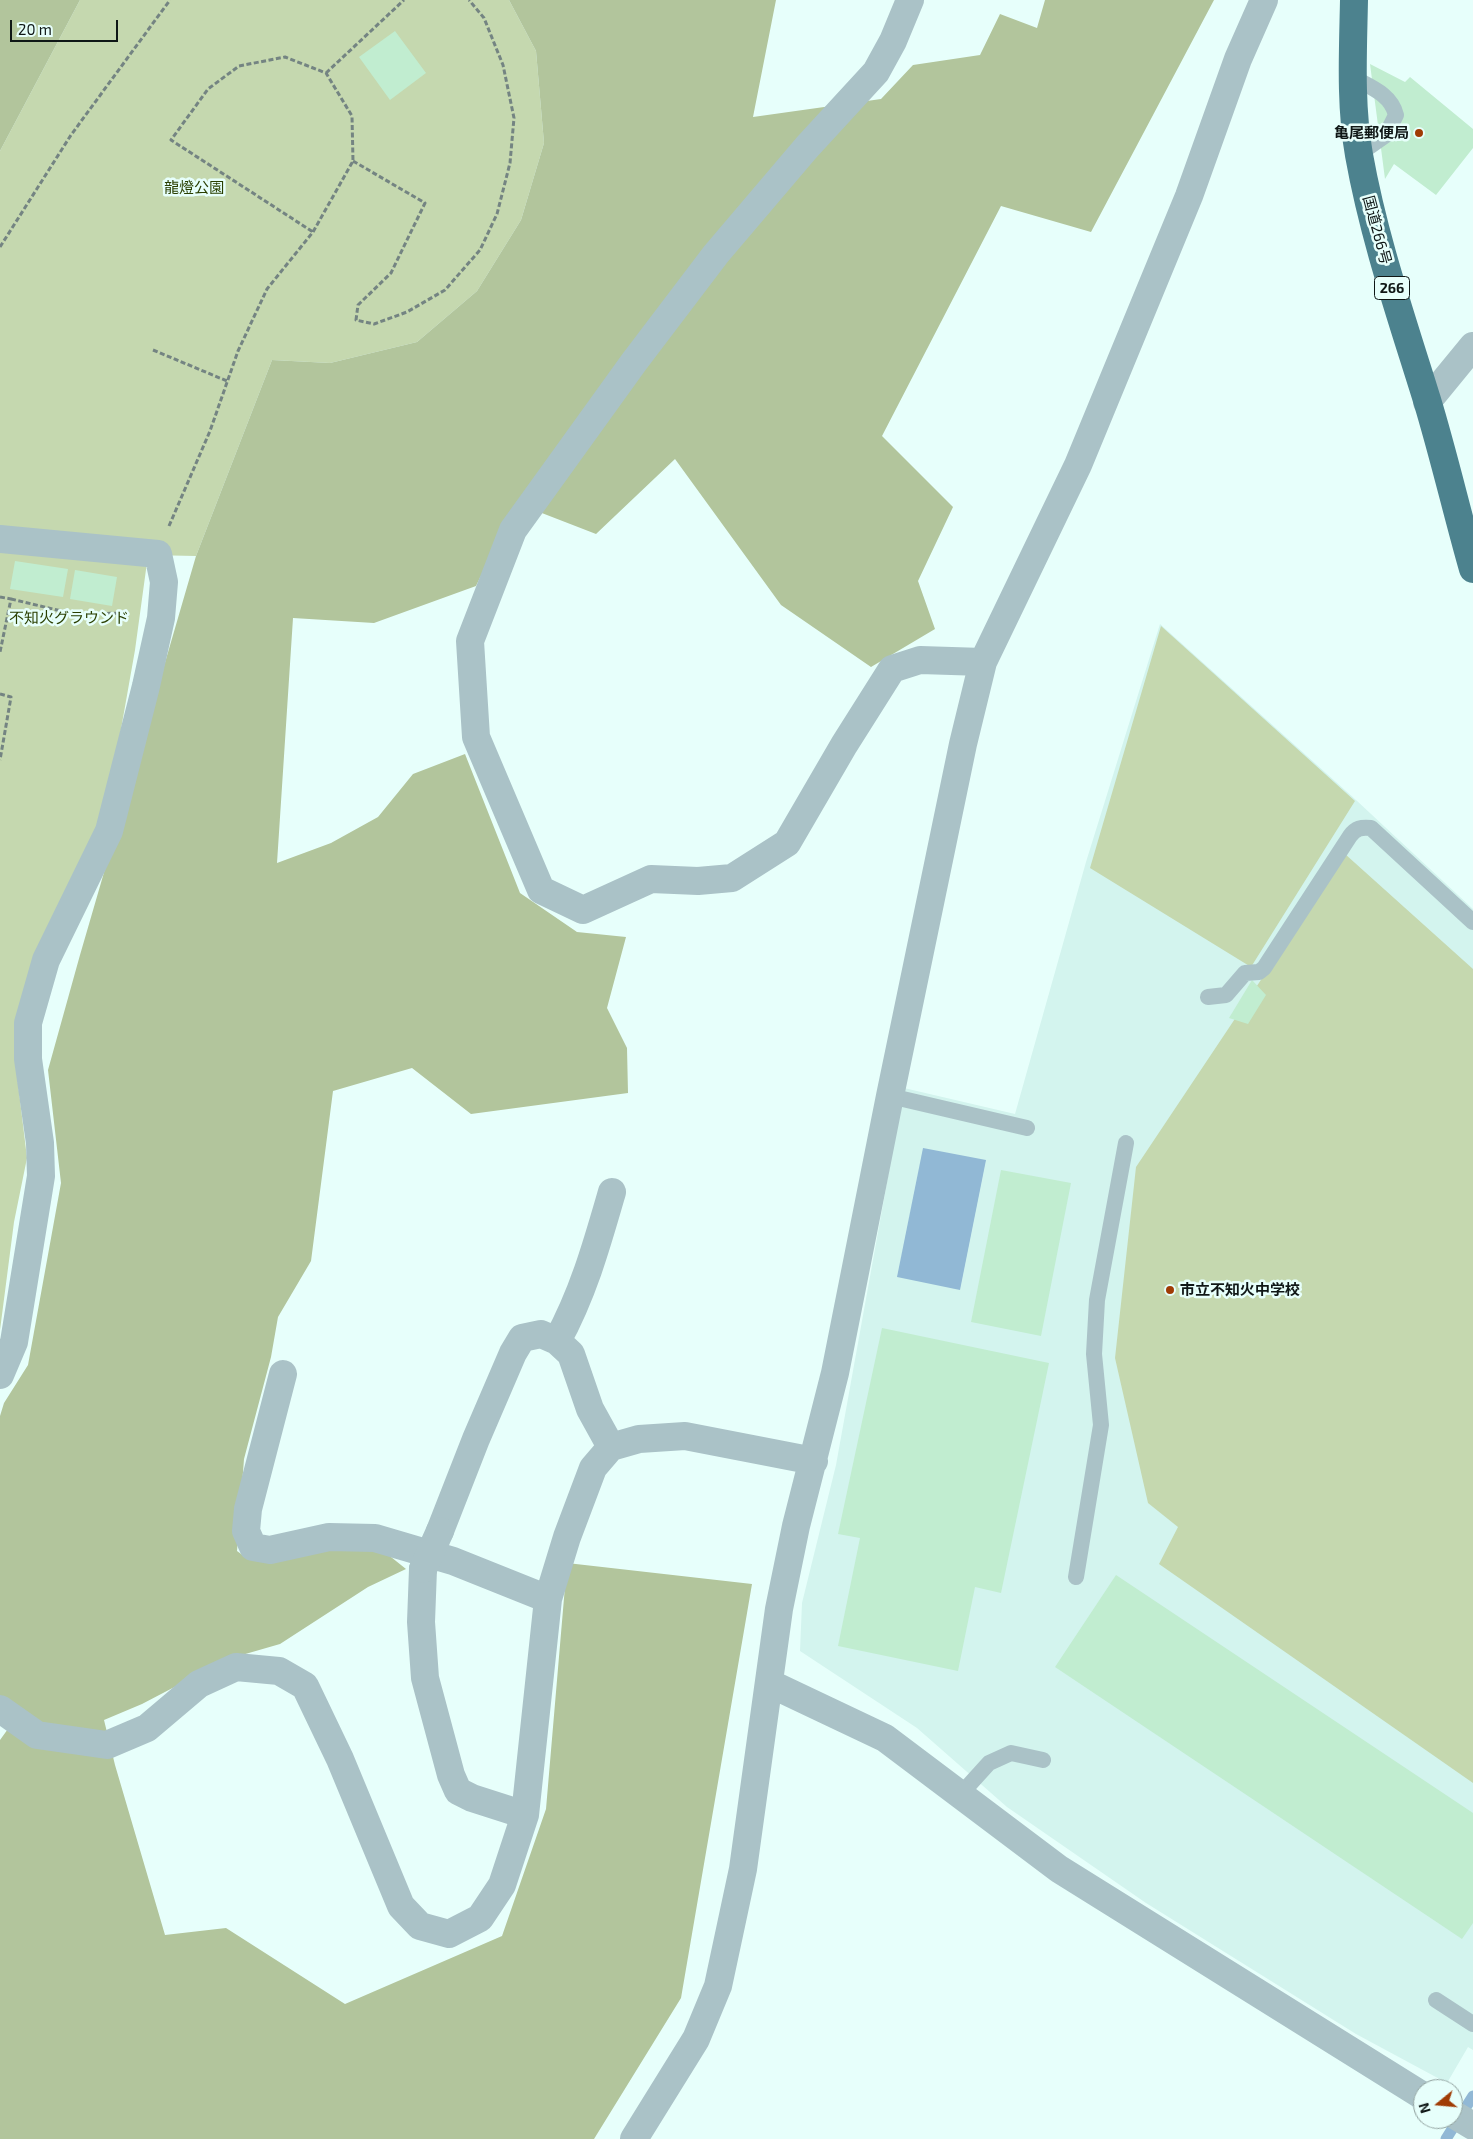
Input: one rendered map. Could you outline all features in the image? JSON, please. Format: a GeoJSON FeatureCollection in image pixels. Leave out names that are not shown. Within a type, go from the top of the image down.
{"type":"FeatureCollection","features":[{"type":"Feature","properties":{"kind":"highway","name":"国道266号"},"geometry":{"type":"LineString","coordinates":[[1354,0],[1352,77],[1359,154],[1368,198],[1473,569]]}},
{"type":"Feature","properties":{"kind":"street"},"geometry":{"type":"LineString","coordinates":[[910,0],[893,41],[876,72],[807,146],[716,254],[634,362],[513,530],[470,641],[476,737],[541,890],[583,910],[651,879],[698,881],[732,878],[787,843],[844,745],[892,669],[920,660],[983,662]]}},
{"type":"Feature","properties":{"kind":"street"},"geometry":{"type":"LineString","coordinates":[[634,2139],[696,2039],[718,1986],[743,1869],[779,1609],[796,1526],[836,1373],[890,1096],[963,744],[983,662],[1078,464],[1189,196],[1238,59],[1264,0]]}},
{"type":"Feature","properties":{"kind":"street"},"geometry":{"type":"LineString","coordinates":[[1427,402],[1473,346]]}},
{"type":"Feature","properties":{"kind":"street"},"geometry":{"type":"LineString","coordinates":[[0,539],[158,554],[164,582],[160,618],[146,686],[109,830],[46,960],[28,1023],[28,1059],[40,1143],[41,1176],[14,1342],[0,1375]]}},
{"type":"Feature","properties":{"kind":"street"},"geometry":{"type":"LineString","coordinates":[[557,1341],[567,1324],[591,1266],[612,1192]]}},
{"type":"Feature","properties":{"kind":"street"},"geometry":{"type":"LineString","coordinates":[[525,1815],[472,1798],[458,1791],[451,1775],[425,1678],[421,1622],[423,1569],[476,1439],[513,1353],[522,1338],[541,1334],[557,1341],[571,1354],[590,1409],[611,1447]]}},
{"type":"Feature","properties":{"kind":"street"},"geometry":{"type":"LineString","coordinates":[[283,1374],[248,1509],[246,1531],[253,1547],[270,1550],[329,1537],[376,1538],[453,1561],[548,1599]]}},
{"type":"Feature","properties":{"kind":"street"},"geometry":{"type":"LineString","coordinates":[[0,1708],[37,1735],[107,1745],[147,1728],[199,1684],[236,1667],[279,1671],[306,1686],[340,1759],[401,1906],[420,1926],[449,1934],[480,1918],[502,1884],[525,1815],[548,1599],[567,1537],[593,1468],[611,1447],[639,1439],[685,1436],[814,1461]]}},
{"type":"Feature","properties":{"kind":"street"},"geometry":{"type":"LineString","coordinates":[[769,1683],[884,1738],[1059,1870],[1413,2090]]}},
{"type":"Feature","properties":{"kind":"lane"},"geometry":{"type":"LineString","coordinates":[[1352,77],[1388,98],[1393,105],[1396,116],[1386,135],[1359,154]]}},
{"type":"Feature","properties":{"kind":"lane"},"geometry":{"type":"LineString","coordinates":[[1208,996],[1226,995],[1245,973],[1259,972],[1264,968],[1350,836],[1355,829],[1362,827],[1371,828],[1473,922]]}},
{"type":"Feature","properties":{"kind":"lane"},"geometry":{"type":"LineString","coordinates":[[890,1096],[1027,1128]]}},
{"type":"Feature","properties":{"kind":"lane"},"geometry":{"type":"LineString","coordinates":[[1076,1577],[1101,1425],[1094,1354],[1097,1300],[1126,1143]]}},
{"type":"Feature","properties":{"kind":"lane"},"geometry":{"type":"LineString","coordinates":[[960,1795],[989,1764],[1011,1753],[1043,1760]]}},
{"type":"Feature","properties":{"kind":"lane"},"geometry":{"type":"LineString","coordinates":[[1436,2000],[1473,2024]]}},
{"type":"Feature","properties":{"kind":"path"},"geometry":{"type":"LineString","coordinates":[[0,247],[70,135],[170,0]]}},
{"type":"Feature","properties":{"kind":"path"},"geometry":{"type":"LineString","coordinates":[[326,73],[404,0]]}},
{"type":"Feature","properties":{"kind":"path"},"geometry":{"type":"LineString","coordinates":[[354,161],[424,203],[391,273],[358,305],[356,320],[374,324],[408,312],[445,290],[480,250],[497,214],[510,163],[514,118],[503,65],[484,18],[469,0]]}},
{"type":"Feature","properties":{"kind":"path"},"geometry":{"type":"LineString","coordinates":[[158,554],[184,486],[210,431],[238,351],[267,289],[313,232],[354,161],[352,116],[326,73],[285,58],[239,66],[208,89],[171,140],[313,232]]}},
{"type":"Feature","properties":{"kind":"path"},"geometry":{"type":"LineString","coordinates":[[153,350],[227,380]]}},
{"type":"Feature","properties":{"kind":"path"},"geometry":{"type":"LineString","coordinates":[[0,596],[74,614],[133,612]]}},
{"type":"Feature","properties":{"kind":"path"},"geometry":{"type":"LineString","coordinates":[[0,652],[11,599]]}},
{"type":"Feature","properties":{"kind":"path"},"geometry":{"type":"LineString","coordinates":[[0,694],[11,697],[0,760]]}},
{"type":"Feature","properties":{"kind":"shaded area","name":"市立不知火中学校"},"geometry":{"type":"Polygon","coordinates":[[[1160,624],[1356,800],[1473,909],[1473,2050],[1468,2047],[1449,2079],[1440,2079],[1356,2034],[1146,1903],[1007,1807],[917,1728],[800,1651],[802,1603],[836,1465],[904,1088],[1015,1114],[1086,862],[1160,624]]]}},
{"type":"Feature","properties":{"kind":"green space"},"geometry":{"type":"Polygon","coordinates":[[[0,0],[80,0],[0,151],[0,0]]]}},
{"type":"Feature","properties":{"kind":"green space","name":"龍燈公園"},"geometry":{"type":"Polygon","coordinates":[[[80,0],[509,0],[536,51],[544,143],[521,220],[477,291],[417,342],[330,363],[272,360],[196,556],[148,555],[135,650],[106,814],[16,1067],[27,1158],[14,1222],[0,1330],[0,151],[80,0]]]}},
{"type":"Feature","properties":{"kind":"green space"},"geometry":{"type":"Polygon","coordinates":[[[509,0],[776,0],[753,117],[881,99],[913,65],[980,55],[1000,14],[1037,28],[1045,0],[1214,0],[1091,232],[1001,206],[882,436],[953,507],[918,581],[935,629],[871,667],[781,605],[675,459],[596,534],[516,503],[476,586],[374,623],[293,618],[277,863],[331,843],[378,817],[413,774],[465,754],[520,893],[577,932],[626,937],[607,1008],[627,1048],[628,1093],[471,1114],[412,1068],[333,1091],[311,1261],[278,1317],[271,1357],[244,1459],[237,1551],[248,1559],[349,1543],[386,1553],[406,1569],[368,1587],[280,1644],[228,1659],[142,1704],[104,1720],[115,1765],[165,1935],[226,1928],[345,2004],[502,1936],[546,1809],[567,1563],[752,1584],[681,1998],[594,2139],[0,2139],[0,1740],[18,1715],[0,1701],[0,1416],[4,1403],[28,1365],[61,1183],[48,1070],[196,556],[272,360],[330,363],[417,342],[477,291],[521,220],[544,143],[536,51],[509,0]]]}},
{"type":"Feature","properties":{"kind":"green space"},"geometry":{"type":"Polygon","coordinates":[[[1161,626],[1355,801],[1251,967],[1090,868],[1161,626]]]}},
{"type":"Feature","properties":{"kind":"green space"},"geometry":{"type":"Polygon","coordinates":[[[1345,854],[1473,969],[1473,1783],[1159,1564],[1178,1527],[1148,1503],[1115,1358],[1136,1167],[1345,854]]]}},
{"type":"Feature","properties":{"kind":"water"},"geometry":{"type":"Polygon","coordinates":[[[923,1148],[986,1160],[960,1290],[897,1277],[923,1148]]]}},
{"type":"Feature","properties":{"kind":"building"},"geometry":{"type":"Polygon","coordinates":[[[395,31],[426,73],[390,100],[359,57],[395,31]]]}},
{"type":"Feature","properties":{"kind":"building"},"geometry":{"type":"Polygon","coordinates":[[[1370,64],[1405,82],[1410,77],[1473,129],[1473,148],[1436,195],[1394,164],[1385,179],[1370,64]]]}},
{"type":"Feature","properties":{"kind":"building"},"geometry":{"type":"Polygon","coordinates":[[[15,561],[68,569],[63,597],[10,589],[15,561]]]}},
{"type":"Feature","properties":{"kind":"building"},"geometry":{"type":"Polygon","coordinates":[[[75,570],[117,577],[112,606],[70,599],[75,570]]]}},
{"type":"Feature","properties":{"kind":"building"},"geometry":{"type":"Polygon","coordinates":[[[1252,980],[1266,995],[1248,1024],[1229,1018],[1252,980]]]}},
{"type":"Feature","properties":{"kind":"building"},"geometry":{"type":"Polygon","coordinates":[[[1001,1170],[1071,1183],[1041,1336],[971,1322],[1001,1170]]]}},
{"type":"Feature","properties":{"kind":"building"},"geometry":{"type":"Polygon","coordinates":[[[882,1328],[1049,1363],[1001,1593],[975,1587],[958,1671],[838,1646],[860,1538],[838,1534],[882,1328]]]}},
{"type":"Feature","properties":{"kind":"building"},"geometry":{"type":"Polygon","coordinates":[[[1116,1575],[1473,1813],[1473,1923],[1462,1939],[1055,1667],[1116,1575]]]}},
{"type":"Feature","properties":{"kind":"waterway"},"geometry":{"type":"LineString","coordinates":[[1446,2139],[1473,2096]]}},
{"type":"Feature","properties":{"kind":"place","name":"亀尾郵便局"},"geometry":{"type":"Point","coordinates":[1419,133]}},
{"type":"Feature","properties":{"kind":"place","name":"市立不知火中学校"},"geometry":{"type":"Point","coordinates":[1170,1290]}},
{"type":"Feature","properties":{"kind":"park label","name":"不知火グラウンド"},"geometry":{"type":"Point","coordinates":[69,618]}}]}
